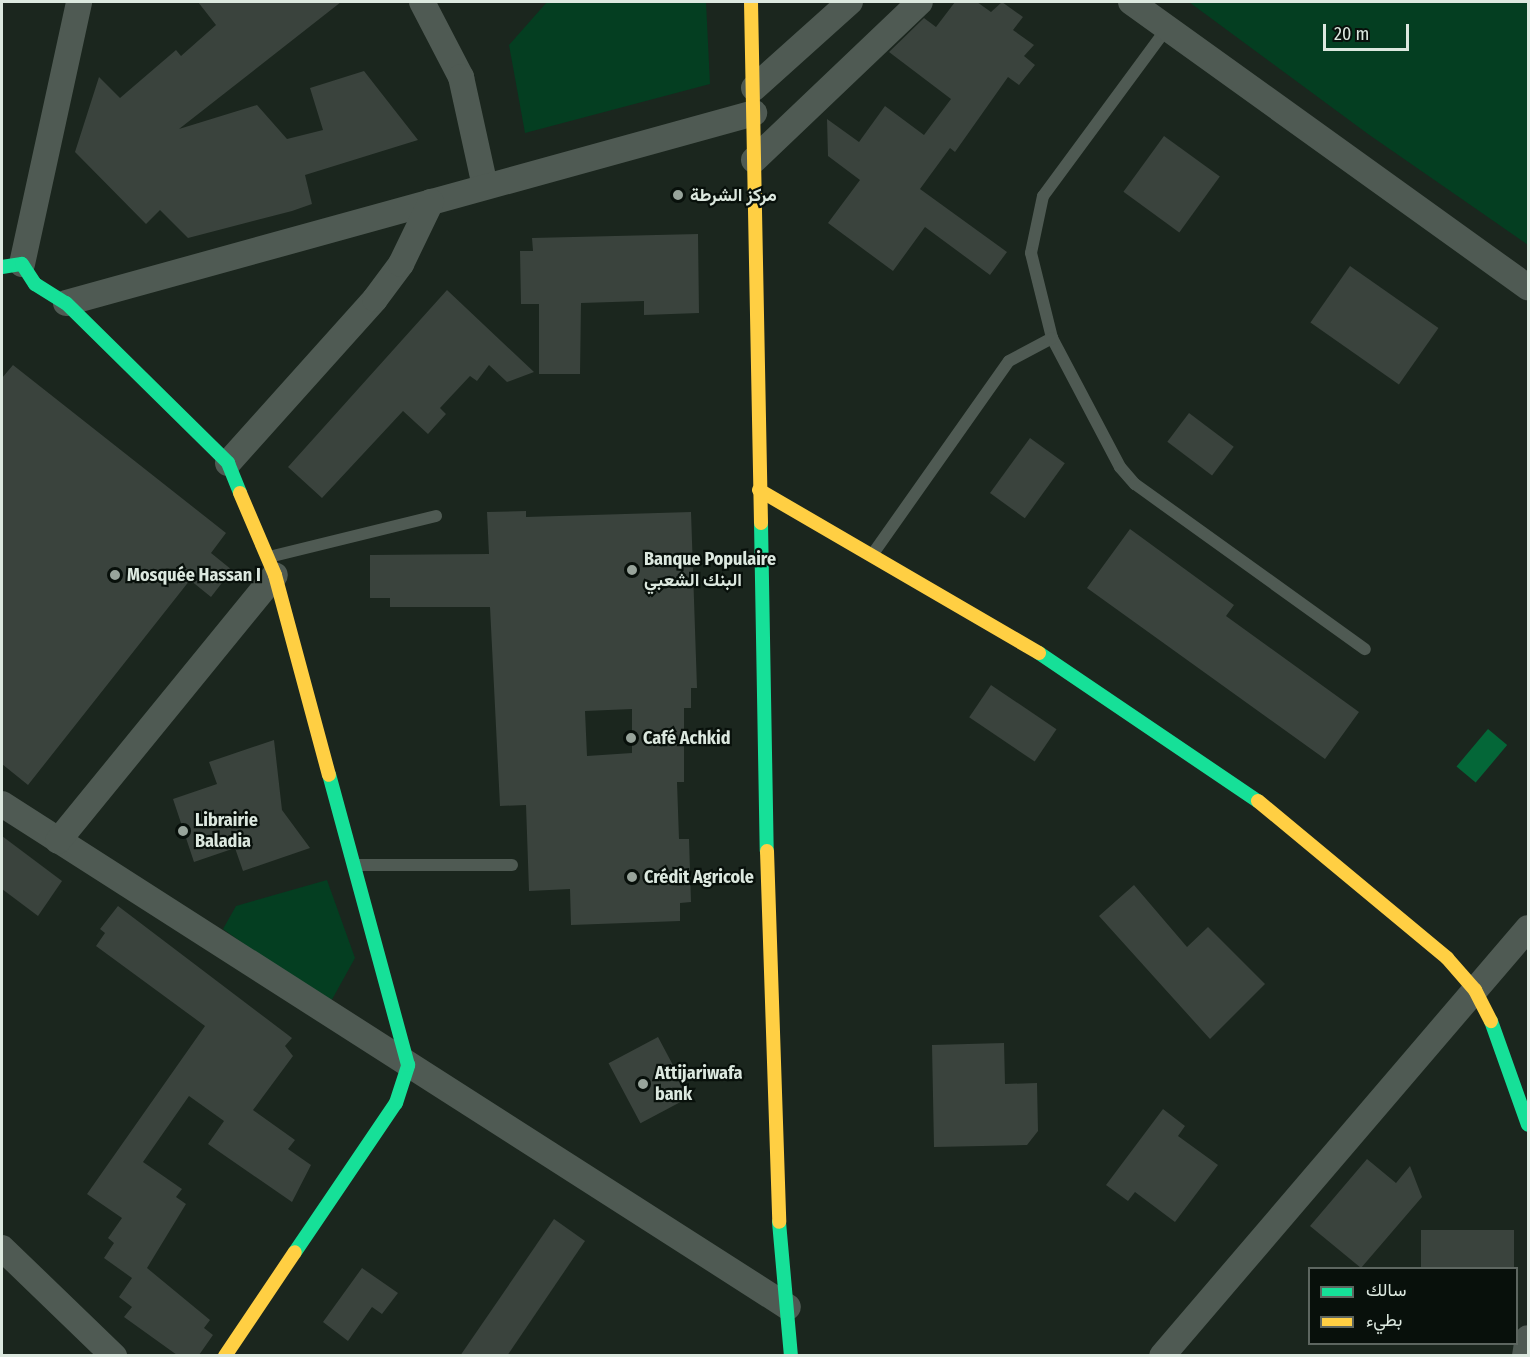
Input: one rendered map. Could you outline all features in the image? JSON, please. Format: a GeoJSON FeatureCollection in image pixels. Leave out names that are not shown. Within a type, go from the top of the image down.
{"type":"FeatureCollection","features":[{"type":"Feature","properties":{"kind":"street"},"geometry":{"type":"LineString","coordinates":[[79,2],[12,266],[35,284],[66,303],[228,463],[272,566],[408,1065],[396,1103],[225,1356]]}},
{"type":"Feature","properties":{"kind":"street"},"geometry":{"type":"LineString","coordinates":[[422,2],[461,77],[485,186]]}},
{"type":"Feature","properties":{"kind":"street"},"geometry":{"type":"LineString","coordinates":[[751,2],[773,1158],[791,1356]]}},
{"type":"Feature","properties":{"kind":"street"},"geometry":{"type":"LineString","coordinates":[[66,303],[431,202],[754,101],[850,2]]}},
{"type":"Feature","properties":{"kind":"street"},"geometry":{"type":"LineString","coordinates":[[754,160],[920,2]]}},
{"type":"Feature","properties":{"kind":"street"},"geometry":{"type":"LineString","coordinates":[[1131,2],[1528,287]]}},
{"type":"Feature","properties":{"kind":"street"},"geometry":{"type":"LineString","coordinates":[[228,463],[375,299],[401,264],[431,202]]}},
{"type":"Feature","properties":{"kind":"street"},"geometry":{"type":"LineString","coordinates":[[759,490],[1066,669],[1201,758],[1325,852],[1447,958],[1475,990],[1501,1039],[1528,1125]]}},
{"type":"Feature","properties":{"kind":"street"},"geometry":{"type":"LineString","coordinates":[[58,841],[272,566]]}},
{"type":"Feature","properties":{"kind":"street"},"geometry":{"type":"LineString","coordinates":[[2,804],[788,1307]]}},
{"type":"Feature","properties":{"kind":"street"},"geometry":{"type":"LineString","coordinates":[[1162,1356],[1528,928]]}},
{"type":"Feature","properties":{"kind":"street"},"geometry":{"type":"LineString","coordinates":[[2,1248],[114,1356]]}},
{"type":"Feature","properties":{"kind":"street"},"geometry":{"type":"LineString","coordinates":[[1525,1356],[1528,1338]]}},
{"type":"Feature","properties":{"kind":"lane"},"geometry":{"type":"LineString","coordinates":[[1167,28],[1043,196],[1031,253],[1052,338],[1120,467],[1135,484],[1365,650]]}},
{"type":"Feature","properties":{"kind":"lane"},"geometry":{"type":"LineString","coordinates":[[871,557],[1009,361],[1052,338]]}},
{"type":"Feature","properties":{"kind":"lane"},"geometry":{"type":"LineString","coordinates":[[272,566],[436,516]]}},
{"type":"Feature","properties":{"kind":"lane"},"geometry":{"type":"LineString","coordinates":[[354,865],[512,865]]}},
{"type":"Feature","properties":{"kind":"shaded area"},"geometry":{"type":"Polygon","coordinates":[[[547,2],[706,2],[710,84],[525,133],[509,45],[547,2]]]}},
{"type":"Feature","properties":{"kind":"shaded area"},"geometry":{"type":"Polygon","coordinates":[[[1189,2],[1528,2],[1528,245],[1368,134],[1189,2]]]}},
{"type":"Feature","properties":{"kind":"shaded area"},"geometry":{"type":"Polygon","coordinates":[[[1488,729],[1507,745],[1476,783],[1457,767],[1488,729]]]}},
{"type":"Feature","properties":{"kind":"shaded area"},"geometry":{"type":"Polygon","coordinates":[[[327,880],[355,958],[329,1005],[223,929],[236,906],[327,880]]]}},
{"type":"Feature","properties":{"kind":"building"},"geometry":{"type":"Polygon","coordinates":[[[198,2],[341,2],[179,129],[257,105],[287,139],[323,130],[310,88],[364,71],[418,140],[305,175],[312,204],[292,211],[188,238],[160,210],[146,224],[75,152],[99,77],[120,98],[176,50],[181,56],[216,25],[198,2]]]}},
{"type":"Feature","properties":{"kind":"building"},"geometry":{"type":"Polygon","coordinates":[[[955,2],[977,2],[991,12],[1002,2],[1023,17],[1013,30],[1034,45],[1024,56],[1035,65],[1019,85],[1008,77],[955,152],[950,148],[920,189],[1007,252],[990,275],[925,227],[893,271],[828,223],[860,180],[828,156],[827,119],[859,142],[885,106],[924,135],[951,99],[889,52],[924,18],[936,27],[955,2]]]}},
{"type":"Feature","properties":{"kind":"building"},"geometry":{"type":"Polygon","coordinates":[[[1164,136],[1220,177],[1179,232],[1123,192],[1164,136]]]}},
{"type":"Feature","properties":{"kind":"building"},"geometry":{"type":"Polygon","coordinates":[[[698,234],[699,313],[644,315],[644,301],[581,303],[580,374],[539,374],[539,304],[521,304],[520,251],[533,251],[532,238],[698,234]]]}},
{"type":"Feature","properties":{"kind":"building"},"geometry":{"type":"Polygon","coordinates":[[[1350,266],[1438,328],[1399,384],[1310,323],[1350,266]]]}},
{"type":"Feature","properties":{"kind":"building"},"geometry":{"type":"Polygon","coordinates":[[[447,290],[534,372],[507,382],[489,365],[477,381],[470,376],[440,408],[446,414],[428,434],[403,411],[322,498],[288,467],[447,290]]]}},
{"type":"Feature","properties":{"kind":"building","name":"Mosquée Hassan I"},"geometry":{"type":"Polygon","coordinates":[[[13,365],[226,533],[211,553],[232,570],[211,597],[190,580],[28,785],[2,764],[2,378],[13,365]]]}},
{"type":"Feature","properties":{"kind":"building"},"geometry":{"type":"Polygon","coordinates":[[[1189,413],[1234,447],[1212,475],[1167,442],[1189,413]]]}},
{"type":"Feature","properties":{"kind":"building"},"geometry":{"type":"Polygon","coordinates":[[[1030,438],[1065,463],[1025,518],[990,493],[1030,438]]]}},
{"type":"Feature","properties":{"kind":"building"},"geometry":{"type":"Polygon","coordinates":[[[526,511],[526,517],[691,512],[697,688],[691,688],[691,708],[684,708],[684,782],[677,782],[679,839],[689,839],[691,902],[680,903],[680,921],[571,925],[570,889],[529,891],[526,805],[500,806],[490,607],[390,607],[390,598],[370,598],[370,555],[489,554],[487,512],[526,511]],[[632,709],[585,711],[587,756],[632,753],[632,709]]]}},
{"type":"Feature","properties":{"kind":"building"},"geometry":{"type":"Polygon","coordinates":[[[1130,529],[1234,605],[1226,616],[1359,712],[1325,759],[1087,588],[1130,529]]]}},
{"type":"Feature","properties":{"kind":"building"},"geometry":{"type":"Polygon","coordinates":[[[991,685],[1056,729],[1035,762],[969,717],[991,685]]]}},
{"type":"Feature","properties":{"kind":"building"},"geometry":{"type":"Polygon","coordinates":[[[274,740],[282,810],[310,848],[243,871],[235,848],[194,862],[173,799],[217,784],[209,762],[274,740]]]}},
{"type":"Feature","properties":{"kind":"building"},"geometry":{"type":"Polygon","coordinates":[[[2,836],[62,881],[38,916],[2,889],[2,836]]]}},
{"type":"Feature","properties":{"kind":"building"},"geometry":{"type":"Polygon","coordinates":[[[1134,885],[1187,947],[1208,927],[1265,984],[1210,1039],[1099,916],[1134,885]]]}},
{"type":"Feature","properties":{"kind":"building"},"geometry":{"type":"Polygon","coordinates":[[[118,906],[292,1038],[285,1046],[293,1056],[253,1110],[295,1140],[288,1149],[311,1165],[292,1202],[208,1144],[224,1121],[189,1096],[143,1162],[182,1189],[176,1197],[186,1204],[147,1268],[210,1320],[204,1328],[213,1335],[199,1355],[177,1355],[124,1317],[132,1307],[119,1297],[132,1278],[104,1258],[114,1243],[108,1238],[122,1218],[87,1194],[205,1026],[96,946],[105,933],[100,929],[118,906]]]}},
{"type":"Feature","properties":{"kind":"building"},"geometry":{"type":"Polygon","coordinates":[[[658,1037],[690,1097],[640,1123],[609,1063],[658,1037]]]}},
{"type":"Feature","properties":{"kind":"building"},"geometry":{"type":"Polygon","coordinates":[[[1004,1043],[1005,1084],[1037,1083],[1038,1131],[1027,1145],[934,1147],[932,1045],[1004,1043]]]}},
{"type":"Feature","properties":{"kind":"building"},"geometry":{"type":"Polygon","coordinates":[[[1163,1109],[1185,1126],[1178,1136],[1218,1165],[1175,1222],[1135,1192],[1128,1201],[1106,1185],[1163,1109]]]}},
{"type":"Feature","properties":{"kind":"building"},"geometry":{"type":"Polygon","coordinates":[[[1367,1159],[1396,1183],[1410,1166],[1422,1197],[1362,1267],[1310,1226],[1367,1159]]]}},
{"type":"Feature","properties":{"kind":"building"},"geometry":{"type":"Polygon","coordinates":[[[554,1219],[585,1241],[507,1356],[460,1356],[554,1219]]]}},
{"type":"Feature","properties":{"kind":"building"},"geometry":{"type":"Polygon","coordinates":[[[1421,1230],[1514,1230],[1514,1267],[1421,1267],[1421,1230]]]}},
{"type":"Feature","properties":{"kind":"building"},"geometry":{"type":"Polygon","coordinates":[[[362,1268],[398,1293],[382,1314],[372,1307],[348,1341],[323,1322],[362,1268]]]}},
{"type":"Feature","properties":{"kind":"traffic: fast"},"geometry":{"type":"LineString","coordinates":[[2,267],[22,264],[35,284],[66,303],[228,463],[240,493]]}},
{"type":"Feature","properties":{"kind":"traffic: fast"},"geometry":{"type":"LineString","coordinates":[[761,523],[767,851]]}},
{"type":"Feature","properties":{"kind":"traffic: fast"},"geometry":{"type":"LineString","coordinates":[[1039,653],[1258,801]]}},
{"type":"Feature","properties":{"kind":"traffic: fast"},"geometry":{"type":"LineString","coordinates":[[295,1252],[396,1103],[408,1065],[329,775]]}},
{"type":"Feature","properties":{"kind":"traffic: fast"},"geometry":{"type":"LineString","coordinates":[[1491,1021],[1528,1125]]}},
{"type":"Feature","properties":{"kind":"traffic: fast"},"geometry":{"type":"LineString","coordinates":[[779,1222],[791,1356]]}},
{"type":"Feature","properties":{"kind":"traffic: slow"},"geometry":{"type":"LineString","coordinates":[[751,2],[761,523]]}},
{"type":"Feature","properties":{"kind":"traffic: slow"},"geometry":{"type":"LineString","coordinates":[[759,490],[1039,653]]}},
{"type":"Feature","properties":{"kind":"traffic: slow"},"geometry":{"type":"LineString","coordinates":[[240,493],[275,575],[329,775]]}},
{"type":"Feature","properties":{"kind":"traffic: slow"},"geometry":{"type":"LineString","coordinates":[[1258,801],[1447,958],[1475,990],[1491,1021]]}},
{"type":"Feature","properties":{"kind":"traffic: slow"},"geometry":{"type":"LineString","coordinates":[[767,851],[779,1222]]}},
{"type":"Feature","properties":{"kind":"traffic: slow"},"geometry":{"type":"LineString","coordinates":[[225,1356],[295,1252]]}},
{"type":"Feature","properties":{"kind":"place","name":"مركز الشرطة"},"geometry":{"type":"Point","coordinates":[678,195]}},
{"type":"Feature","properties":{"kind":"place","name":"Banque Populaire البنك الشعبي"},"geometry":{"type":"Point","coordinates":[632,570]}},
{"type":"Feature","properties":{"kind":"place","name":"Mosquée Hassan I"},"geometry":{"type":"Point","coordinates":[115,575]}},
{"type":"Feature","properties":{"kind":"place","name":"Café Achkid"},"geometry":{"type":"Point","coordinates":[631,738]}},
{"type":"Feature","properties":{"kind":"place","name":"Librairie Baladia"},"geometry":{"type":"Point","coordinates":[183,831]}},
{"type":"Feature","properties":{"kind":"place","name":"Crédit Agricole"},"geometry":{"type":"Point","coordinates":[632,877]}},
{"type":"Feature","properties":{"kind":"place","name":"Attijariwafa bank"},"geometry":{"type":"Point","coordinates":[643,1084]}}]}
